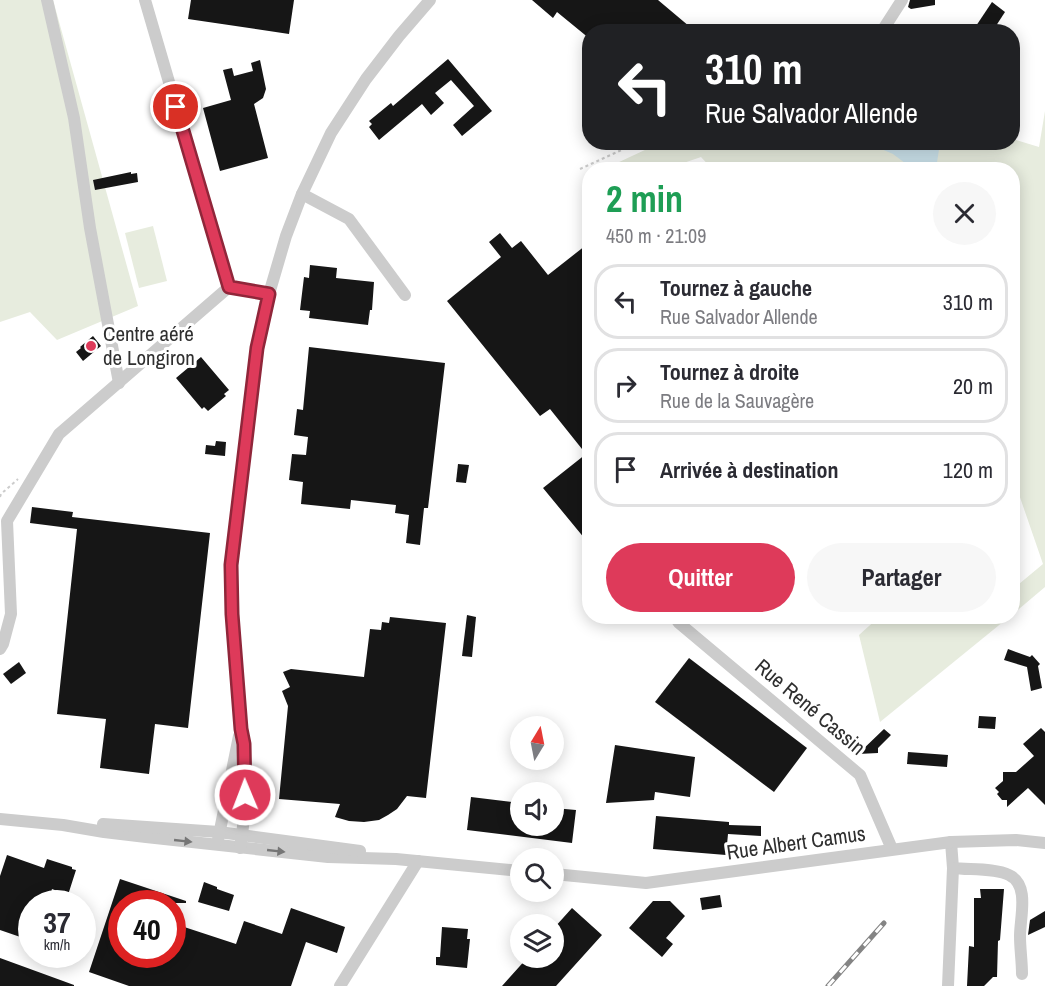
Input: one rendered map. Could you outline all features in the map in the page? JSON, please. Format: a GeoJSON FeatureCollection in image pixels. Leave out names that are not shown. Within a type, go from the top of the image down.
{"type":"FeatureCollection","features":[{"type":"Feature","properties":{"kind":"street"},"geometry":{"type":"LineString","coordinates":[[47,0],[74,118],[90,228],[119,383]]}},
{"type":"Feature","properties":{"kind":"street"},"geometry":{"type":"LineString","coordinates":[[145,0],[229,287]]}},
{"type":"Feature","properties":{"kind":"street"},"geometry":{"type":"LineString","coordinates":[[241,841],[245,784],[244,744],[232,614],[231,565],[257,348],[269,294],[286,236],[302,194],[332,133],[366,79],[430,0]]}},
{"type":"Feature","properties":{"kind":"street"},"geometry":{"type":"LineString","coordinates":[[887,24],[902,0]]}},
{"type":"Feature","properties":{"kind":"street"},"geometry":{"type":"LineString","coordinates":[[302,194],[349,219],[405,295]]}},
{"type":"Feature","properties":{"kind":"street"},"geometry":{"type":"LineString","coordinates":[[0,649],[11,614],[7,521],[59,434],[229,287]]}},
{"type":"Feature","properties":{"kind":"street"},"geometry":{"type":"LineString","coordinates":[[229,287],[269,294]]}},
{"type":"Feature","properties":{"kind":"street","name":"Rue René Cassin"},"geometry":{"type":"LineString","coordinates":[[680,624],[860,775],[892,849]]}},
{"type":"Feature","properties":{"kind":"street"},"geometry":{"type":"LineString","coordinates":[[218,839],[241,729]]}},
{"type":"Feature","properties":{"kind":"street"},"geometry":{"type":"LineString","coordinates":[[0,819],[63,825],[103,824],[218,839],[355,850],[418,861],[510,870]]}},
{"type":"Feature","properties":{"kind":"street","name":"Rue Albert Camus"},"geometry":{"type":"LineString","coordinates":[[564,875],[646,883],[951,842],[1016,840],[1045,843]]}},
{"type":"Feature","properties":{"kind":"street"},"geometry":{"type":"LineString","coordinates":[[948,986],[953,868],[951,842]]}},
{"type":"Feature","properties":{"kind":"street"},"geometry":{"type":"LineString","coordinates":[[340,986],[418,861]]}},
{"type":"Feature","properties":{"kind":"street"},"geometry":{"type":"LineString","coordinates":[[953,868],[1002,872],[1018,882],[1022,895],[1020,936],[1022,974]]}},
{"type":"Feature","properties":{"kind":"path"},"geometry":{"type":"LineString","coordinates":[[595,162],[622,150]]}},
{"type":"Feature","properties":{"kind":"path"},"geometry":{"type":"LineString","coordinates":[[0,497],[17,479],[32,479]]}},
{"type":"Feature","properties":{"kind":"shaded area"},"geometry":{"type":"Polygon","coordinates":[[[0,0],[53,0],[138,306],[57,340],[30,312],[0,322],[0,0]]]}},
{"type":"Feature","properties":{"kind":"shaded area"},"geometry":{"type":"Polygon","coordinates":[[[1045,111],[1045,587],[1020,608],[1020,583],[1043,564],[1020,497],[1020,162],[706,162],[701,157],[686,162],[619,162],[645,150],[1020,150],[1020,141],[1039,147],[1045,111]]]}},
{"type":"Feature","properties":{"kind":"shaded area"},"geometry":{"type":"Polygon","coordinates":[[[153,226],[167,281],[139,288],[125,233],[153,226]]]}},
{"type":"Feature","properties":{"kind":"shaded area"},"geometry":{"type":"Polygon","coordinates":[[[871,624],[1000,624],[880,722],[859,635],[871,624]]]}},
{"type":"Feature","properties":{"kind":"water"},"geometry":{"type":"Polygon","coordinates":[[[884,150],[939,150],[937,162],[904,162],[884,150]]]}},
{"type":"Feature","properties":{"kind":"building"},"geometry":{"type":"Polygon","coordinates":[[[191,0],[294,0],[289,34],[188,19],[191,0]]]}},
{"type":"Feature","properties":{"kind":"building"},"geometry":{"type":"Polygon","coordinates":[[[532,0],[658,0],[686,24],[582,24],[582,32],[557,12],[553,18],[532,0]]]}},
{"type":"Feature","properties":{"kind":"building"},"geometry":{"type":"Polygon","coordinates":[[[910,0],[935,0],[935,5],[911,9],[908,7],[910,0]]]}},
{"type":"Feature","properties":{"kind":"building"},"geometry":{"type":"Polygon","coordinates":[[[992,2],[1005,12],[997,24],[977,24],[992,2]]]}},
{"type":"Feature","properties":{"kind":"building"},"geometry":{"type":"Polygon","coordinates":[[[448,59],[492,111],[462,136],[453,125],[474,106],[451,80],[435,93],[444,103],[431,115],[422,104],[379,140],[369,127],[372,124],[369,121],[391,103],[393,106],[448,59]]]}},
{"type":"Feature","properties":{"kind":"building"},"geometry":{"type":"Polygon","coordinates":[[[260,60],[266,89],[263,98],[254,104],[268,158],[220,171],[203,108],[231,100],[223,70],[232,68],[234,76],[253,71],[251,63],[260,60]]]}},
{"type":"Feature","properties":{"kind":"building"},"geometry":{"type":"Polygon","coordinates":[[[131,172],[131,174],[137,173],[138,182],[95,190],[93,180],[131,172]]]}},
{"type":"Feature","properties":{"kind":"building"},"geometry":{"type":"Polygon","coordinates":[[[500,233],[512,248],[521,241],[548,275],[582,248],[582,449],[550,409],[540,416],[447,301],[501,257],[489,242],[500,233]]]}},
{"type":"Feature","properties":{"kind":"building"},"geometry":{"type":"Polygon","coordinates":[[[310,265],[337,268],[336,278],[374,282],[372,310],[370,310],[368,325],[309,318],[310,311],[300,310],[304,277],[309,278],[310,265]]]}},
{"type":"Feature","properties":{"kind":"building"},"geometry":{"type":"Polygon","coordinates":[[[93,336],[101,346],[83,361],[76,352],[93,336]]]}},
{"type":"Feature","properties":{"kind":"building"},"geometry":{"type":"Polygon","coordinates":[[[309,347],[445,363],[428,508],[424,508],[420,545],[406,543],[409,515],[395,513],[396,505],[351,500],[350,509],[301,504],[303,482],[289,480],[292,454],[306,455],[308,437],[294,435],[297,409],[303,410],[309,347]]]}},
{"type":"Feature","properties":{"kind":"building"},"geometry":{"type":"Polygon","coordinates":[[[201,357],[229,390],[224,394],[226,396],[208,411],[204,407],[202,409],[176,378],[201,357]]]}},
{"type":"Feature","properties":{"kind":"building"},"geometry":{"type":"Polygon","coordinates":[[[216,441],[226,442],[225,456],[205,454],[206,445],[215,446],[216,441]]]}},
{"type":"Feature","properties":{"kind":"building"},"geometry":{"type":"Polygon","coordinates":[[[582,457],[582,535],[543,488],[582,457]]]}},
{"type":"Feature","properties":{"kind":"building"},"geometry":{"type":"Polygon","coordinates":[[[458,464],[469,465],[466,483],[456,482],[458,464]]]}},
{"type":"Feature","properties":{"kind":"building"},"geometry":{"type":"Polygon","coordinates":[[[32,507],[73,512],[72,517],[210,533],[188,728],[155,724],[149,774],[100,768],[106,719],[57,714],[77,529],[30,523],[32,507]]]}},
{"type":"Feature","properties":{"kind":"building"},"geometry":{"type":"Polygon","coordinates":[[[467,615],[476,617],[472,657],[462,656],[467,615]]]}},
{"type":"Feature","properties":{"kind":"building"},"geometry":{"type":"Polygon","coordinates":[[[390,617],[446,623],[426,798],[407,796],[397,809],[388,815],[379,820],[364,822],[335,817],[340,804],[279,799],[288,706],[282,691],[290,687],[283,672],[291,669],[364,677],[370,629],[381,630],[382,622],[389,623],[390,617]]]}},
{"type":"Feature","properties":{"kind":"building"},"geometry":{"type":"Polygon","coordinates":[[[1008,649],[1030,657],[1032,655],[1040,664],[1038,666],[1042,688],[1031,691],[1027,667],[1004,660],[1008,649]]]}},
{"type":"Feature","properties":{"kind":"building"},"geometry":{"type":"Polygon","coordinates":[[[689,658],[807,748],[774,792],[655,702],[689,658]]]}},
{"type":"Feature","properties":{"kind":"building"},"geometry":{"type":"Polygon","coordinates":[[[19,662],[26,673],[11,684],[3,674],[19,662]]]}},
{"type":"Feature","properties":{"kind":"building"},"geometry":{"type":"Polygon","coordinates":[[[979,716],[996,717],[995,729],[978,728],[979,716]]]}},
{"type":"Feature","properties":{"kind":"building"},"geometry":{"type":"Polygon","coordinates":[[[1041,728],[1045,732],[1045,805],[1028,788],[1007,807],[1007,800],[1002,800],[995,788],[1003,781],[1003,772],[1016,772],[1034,756],[1023,744],[1041,728]]]}},
{"type":"Feature","properties":{"kind":"building"},"geometry":{"type":"Polygon","coordinates":[[[884,729],[891,735],[878,748],[878,753],[858,754],[884,729]]]}},
{"type":"Feature","properties":{"kind":"building"},"geometry":{"type":"Polygon","coordinates":[[[615,745],[695,757],[690,797],[655,792],[654,800],[606,803],[615,745]]]}},
{"type":"Feature","properties":{"kind":"building"},"geometry":{"type":"Polygon","coordinates":[[[908,752],[948,755],[947,767],[907,764],[908,752]]]}},
{"type":"Feature","properties":{"kind":"building"},"geometry":{"type":"Polygon","coordinates":[[[471,797],[510,802],[510,835],[467,830],[471,797]]]}},
{"type":"Feature","properties":{"kind":"building"},"geometry":{"type":"Polygon","coordinates":[[[564,809],[576,810],[572,843],[515,836],[564,836],[564,809]]]}},
{"type":"Feature","properties":{"kind":"building"},"geometry":{"type":"Polygon","coordinates":[[[656,816],[729,822],[729,825],[761,826],[761,836],[728,834],[726,855],[653,849],[656,816]]]}},
{"type":"Feature","properties":{"kind":"building"},"geometry":{"type":"Polygon","coordinates":[[[7,855],[44,868],[47,859],[76,870],[70,890],[18,890],[18,936],[0,930],[0,876],[7,855]]]}},
{"type":"Feature","properties":{"kind":"building"},"geometry":{"type":"Polygon","coordinates":[[[120,879],[153,890],[116,890],[120,879]]]}},
{"type":"Feature","properties":{"kind":"building"},"geometry":{"type":"Polygon","coordinates":[[[204,882],[234,895],[229,911],[198,902],[204,882]]]}},
{"type":"Feature","properties":{"kind":"building"},"geometry":{"type":"Polygon","coordinates":[[[980,889],[1004,889],[1000,940],[998,941],[997,977],[993,977],[984,986],[967,986],[969,946],[974,947],[974,898],[981,898],[980,889]]]}},
{"type":"Feature","properties":{"kind":"building"},"geometry":{"type":"Polygon","coordinates":[[[720,895],[722,907],[702,910],[700,898],[720,895]]]}},
{"type":"Feature","properties":{"kind":"building"},"geometry":{"type":"Polygon","coordinates":[[[653,901],[670,901],[685,916],[666,938],[673,944],[662,957],[629,928],[653,901]]]}},
{"type":"Feature","properties":{"kind":"building"},"geometry":{"type":"Polygon","coordinates":[[[291,908],[345,927],[337,953],[306,942],[291,986],[129,986],[89,972],[90,968],[96,968],[96,951],[108,915],[108,968],[186,968],[186,928],[236,944],[244,921],[282,934],[291,908]]]}},
{"type":"Feature","properties":{"kind":"building"},"geometry":{"type":"Polygon","coordinates":[[[572,908],[602,935],[556,986],[502,986],[518,968],[564,968],[564,917],[572,908]]]}},
{"type":"Feature","properties":{"kind":"building"},"geometry":{"type":"Polygon","coordinates":[[[1045,911],[1045,927],[1028,935],[1030,920],[1045,911]]]}},
{"type":"Feature","properties":{"kind":"building"},"geometry":{"type":"Polygon","coordinates":[[[442,927],[468,929],[467,939],[470,939],[467,968],[436,965],[436,957],[440,957],[442,927]]]}},
{"type":"Feature","properties":{"kind":"building"},"geometry":{"type":"Polygon","coordinates":[[[0,958],[18,965],[18,968],[27,968],[74,985],[74,986],[0,986],[0,958]]]}},
{"type":"Feature","properties":{"kind":"railway"},"geometry":{"type":"LineString","coordinates":[[828,986],[884,923]]}},
{"type":"Feature","properties":{"kind":"place","name":"Centre aéré de Longiron"},"geometry":{"type":"Point","coordinates":[91,346]}},
{"type":"Feature","properties":{"kind":"route"},"geometry":{"type":"LineString","coordinates":[[176,107],[229,287],[269,294],[257,348],[231,565],[232,614],[244,744],[245,795]]}}]}
